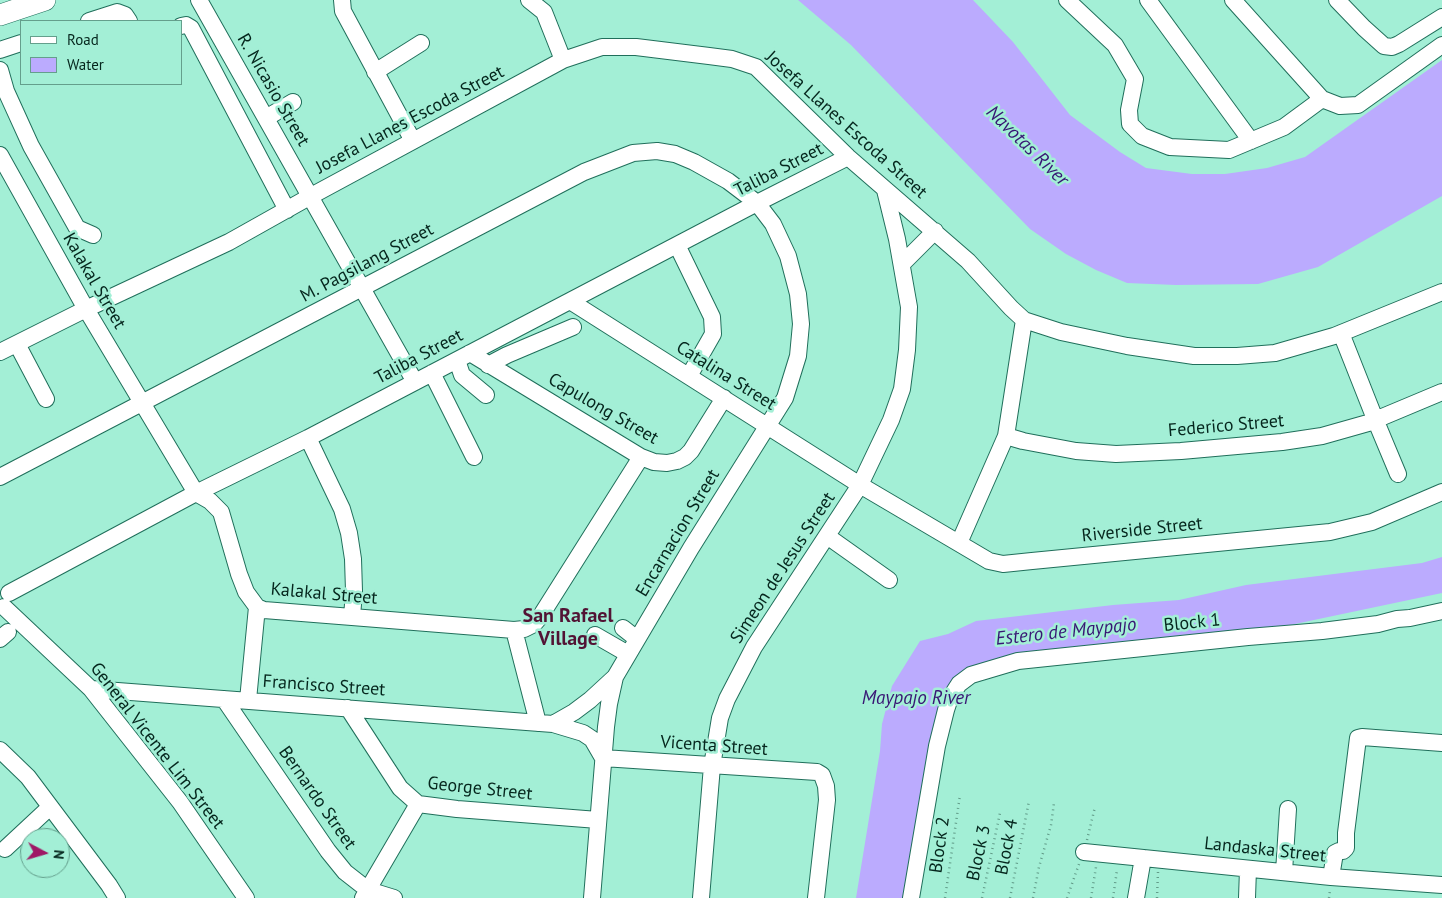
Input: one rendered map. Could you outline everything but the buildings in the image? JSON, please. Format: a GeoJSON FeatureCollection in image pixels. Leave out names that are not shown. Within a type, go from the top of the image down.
{"type":"FeatureCollection","features":[{"type":"Feature","properties":{"kind":"main road"},"geometry":{"type":"LineString","coordinates":[[0,14],[45,0]]}},
{"type":"Feature","properties":{"kind":"street","name":"R. Nicasio Street"},"geometry":{"type":"LineString","coordinates":[[199,0],[415,382]]}},
{"type":"Feature","properties":{"kind":"street"},"geometry":{"type":"LineString","coordinates":[[342,0],[343,11],[413,141]]}},
{"type":"Feature","properties":{"kind":"street"},"geometry":{"type":"LineString","coordinates":[[529,0],[544,12],[563,60]]}},
{"type":"Feature","properties":{"kind":"street"},"geometry":{"type":"LineString","coordinates":[[1067,0],[1115,45],[1136,79],[1129,110],[1130,124],[1142,136],[1170,147],[1229,150],[1284,128],[1322,99]]}},
{"type":"Feature","properties":{"kind":"street"},"geometry":{"type":"LineString","coordinates":[[1148,0],[1251,141]]}},
{"type":"Feature","properties":{"kind":"street"},"geometry":{"type":"LineString","coordinates":[[1233,0],[1322,99],[1340,106],[1358,105],[1442,46]]}},
{"type":"Feature","properties":{"kind":"street"},"geometry":{"type":"LineString","coordinates":[[1338,0],[1384,46],[1392,47],[1399,44],[1442,17]]}},
{"type":"Feature","properties":{"kind":"street"},"geometry":{"type":"LineString","coordinates":[[92,20],[116,12],[125,15],[128,20]]}},
{"type":"Feature","properties":{"kind":"street"},"geometry":{"type":"LineString","coordinates":[[182,26],[186,25],[190,28],[287,210]]}},
{"type":"Feature","properties":{"kind":"street"},"geometry":{"type":"LineString","coordinates":[[0,50],[20,43]]}},
{"type":"Feature","properties":{"kind":"street"},"geometry":{"type":"LineString","coordinates":[[376,72],[421,43]]}},
{"type":"Feature","properties":{"kind":"street","name":"Josefa Llanes Escoda Street"},"geometry":{"type":"LineString","coordinates":[[0,352],[86,309],[230,242],[310,196],[563,60],[602,47],[636,47],[732,59],[756,67],[848,157],[968,261],[1024,320],[1060,332],[1126,346],[1194,356],[1237,356],[1275,353],[1341,333],[1442,292]]}},
{"type":"Feature","properties":{"kind":"street"},"geometry":{"type":"LineString","coordinates":[[0,70],[6,91],[31,146],[77,228],[92,235]]}},
{"type":"Feature","properties":{"kind":"street"},"geometry":{"type":"LineString","coordinates":[[266,118],[293,102]]}},
{"type":"Feature","properties":{"kind":"street","name":"M. Pagsilang Street"},"geometry":{"type":"LineString","coordinates":[[0,477],[584,172],[633,153],[657,151],[675,154],[728,181],[757,203]]}},
{"type":"Feature","properties":{"kind":"street","name":"Kalakal Street"},"geometry":{"type":"LineString","coordinates":[[0,155],[86,309],[196,493],[210,501],[220,512],[246,592],[257,607],[264,610],[514,630],[524,629],[534,624],[540,617],[641,458]]}},
{"type":"Feature","properties":{"kind":"street","name":"Taliba Street"},"geometry":{"type":"LineString","coordinates":[[3,598],[196,493],[308,438],[848,157]]}},
{"type":"Feature","properties":{"kind":"street","name":"Simeon de Jesus Street"},"geometry":{"type":"LineString","coordinates":[[701,898],[712,766],[720,718],[727,698],[754,646],[860,484],[891,420],[902,389],[908,350],[909,307],[902,264],[885,190]]}},
{"type":"Feature","properties":{"kind":"street","name":"Encarnacion Street"},"geometry":{"type":"LineString","coordinates":[[592,898],[603,758],[609,704],[615,677],[691,548],[785,398],[798,356],[800,324],[798,294],[788,256],[773,224],[757,203]]}},
{"type":"Feature","properties":{"kind":"street"},"geometry":{"type":"LineString","coordinates":[[902,264],[935,231]]}},
{"type":"Feature","properties":{"kind":"street"},"geometry":{"type":"LineString","coordinates":[[677,245],[712,317],[713,334],[689,376]]}},
{"type":"Feature","properties":{"kind":"street","name":"Catalina Street"},"geometry":{"type":"LineString","coordinates":[[570,301],[860,484]]}},
{"type":"Feature","properties":{"kind":"street"},"geometry":{"type":"LineString","coordinates":[[959,543],[1006,436],[1024,320]]}},
{"type":"Feature","properties":{"kind":"street"},"geometry":{"type":"LineString","coordinates":[[488,365],[573,327]]}},
{"type":"Feature","properties":{"kind":"street"},"geometry":{"type":"LineString","coordinates":[[1341,333],[1398,474]]}},
{"type":"Feature","properties":{"kind":"street"},"geometry":{"type":"LineString","coordinates":[[17,344],[46,399]]}},
{"type":"Feature","properties":{"kind":"street"},"geometry":{"type":"LineString","coordinates":[[463,357],[462,375],[486,394]]}},
{"type":"Feature","properties":{"kind":"street","name":"Capulong Street"},"geometry":{"type":"LineString","coordinates":[[463,357],[488,365],[641,458],[654,462],[667,463],[685,458],[724,398]]}},
{"type":"Feature","properties":{"kind":"street"},"geometry":{"type":"LineString","coordinates":[[432,373],[474,457]]}},
{"type":"Feature","properties":{"kind":"street","name":"Federico Street"},"geometry":{"type":"LineString","coordinates":[[1006,436],[1023,441],[1076,450],[1116,454],[1182,451],[1282,442],[1322,436],[1375,419],[1442,392]]}},
{"type":"Feature","properties":{"kind":"street"},"geometry":{"type":"LineString","coordinates":[[308,438],[342,509],[349,533],[354,583],[352,617]]}},
{"type":"Feature","properties":{"kind":"street","name":"Riverside Street"},"geometry":{"type":"LineString","coordinates":[[860,484],[989,561],[1004,564],[1330,532],[1372,522],[1442,492]]}},
{"type":"Feature","properties":{"kind":"street"},"geometry":{"type":"LineString","coordinates":[[827,536],[889,580]]}},
{"type":"Feature","properties":{"kind":"street","name":"General Vicente Lim Street"},"geometry":{"type":"LineString","coordinates":[[3,598],[91,689],[180,802],[246,898]]}},
{"type":"Feature","properties":{"kind":"street"},"geometry":{"type":"LineString","coordinates":[[248,700],[257,607]]}},
{"type":"Feature","properties":{"kind":"street","name":"Block 1"},"geometry":{"type":"LineString","coordinates":[[911,898],[937,746],[946,710],[950,698],[960,684],[971,675],[1018,661],[1322,631],[1378,624],[1442,611]]}},
{"type":"Feature","properties":{"kind":"street"},"geometry":{"type":"LineString","coordinates":[[623,628],[637,639]]}},
{"type":"Feature","properties":{"kind":"street"},"geometry":{"type":"LineString","coordinates":[[514,630],[546,723],[574,712],[615,677]]}},
{"type":"Feature","properties":{"kind":"street"},"geometry":{"type":"LineString","coordinates":[[595,635],[628,654]]}},
{"type":"Feature","properties":{"kind":"street","name":"Francisco Street"},"geometry":{"type":"LineString","coordinates":[[91,689],[546,723],[583,733],[592,739],[603,758]]}},
{"type":"Feature","properties":{"kind":"street","name":"Bernardo Street"},"geometry":{"type":"LineString","coordinates":[[224,699],[328,851],[345,872],[365,894],[394,898]]}},
{"type":"Feature","properties":{"kind":"street","name":"George Street"},"geometry":{"type":"LineString","coordinates":[[348,708],[400,788],[418,804],[457,809],[598,820]]}},
{"type":"Feature","properties":{"kind":"street"},"geometry":{"type":"LineString","coordinates":[[1331,877],[1336,853],[1339,851],[1343,852],[1346,848],[1346,833],[1358,738],[1362,736],[1442,742]]}},
{"type":"Feature","properties":{"kind":"street"},"geometry":{"type":"LineString","coordinates":[[0,750],[28,777],[117,898]]}},
{"type":"Feature","properties":{"kind":"street","name":"Vicenta Street"},"geometry":{"type":"LineString","coordinates":[[603,758],[817,772],[822,775],[826,786],[826,800],[816,898]]}},
{"type":"Feature","properties":{"kind":"street"},"geometry":{"type":"LineString","coordinates":[[365,894],[418,804]]}},
{"type":"Feature","properties":{"kind":"street"},"geometry":{"type":"LineString","coordinates":[[6,849],[50,807]]}},
{"type":"Feature","properties":{"kind":"street"},"geometry":{"type":"LineString","coordinates":[[1284,872],[1288,809]]}},
{"type":"Feature","properties":{"kind":"street","name":"Landaska Street"},"geometry":{"type":"LineString","coordinates":[[1091,853],[1331,877],[1442,885]]}},
{"type":"Feature","properties":{"kind":"street"},"geometry":{"type":"LineString","coordinates":[[1136,898],[1151,859]]}},
{"type":"Feature","properties":{"kind":"street"},"geometry":{"type":"LineString","coordinates":[[1247,898],[1248,869]]}},
{"type":"Feature","properties":{"kind":"path","name":"Block 2"},"geometry":{"type":"LineString","coordinates":[[946,898],[960,795]]}},
{"type":"Feature","properties":{"kind":"path","name":"Block 4"},"geometry":{"type":"LineString","coordinates":[[1010,898],[1029,801]]}},
{"type":"Feature","properties":{"kind":"path"},"geometry":{"type":"LineString","coordinates":[[1033,898],[1051,824],[1054,803]]}},
{"type":"Feature","properties":{"kind":"path","name":"Block 3"},"geometry":{"type":"LineString","coordinates":[[982,898],[1000,813]]}},
{"type":"Feature","properties":{"kind":"path"},"geometry":{"type":"LineString","coordinates":[[1091,853],[1091,898]]}},
{"type":"Feature","properties":{"kind":"path"},"geometry":{"type":"LineString","coordinates":[[1113,898],[1119,856]]}},
{"type":"Feature","properties":{"kind":"path"},"geometry":{"type":"LineString","coordinates":[[1151,859],[1157,898]]}},
{"type":"Feature","properties":{"kind":"water","name":"Navotas River"},"geometry":{"type":"Polygon","coordinates":[[[798,0],[973,0],[1013,42],[1070,115],[1120,152],[1146,168],[1192,174],[1225,174],[1267,168],[1305,157],[1442,60],[1442,196],[1318,267],[1258,284],[1176,285],[1127,283],[1096,270],[1066,254],[1030,229],[851,45],[798,0]]]}},
{"type":"Feature","properties":{"kind":"water","name":"Maypajo River"},"geometry":{"type":"Polygon","coordinates":[[[1442,557],[1442,593],[1257,632],[1049,653],[985,662],[965,669],[951,681],[933,738],[906,898],[856,898],[880,751],[882,724],[892,686],[920,641],[948,634],[976,621],[1113,605],[1179,600],[1246,585],[1422,563],[1442,557]]]}},
{"type":"Feature","properties":{"kind":"district","name":"San Rafael Village"},"geometry":{"type":"Point","coordinates":[568,628]}},
{"type":"Feature","properties":{"kind":"water label","name":"Estero de Maypajo"},"geometry":{"type":"Point","coordinates":[1066,632]}}]}
